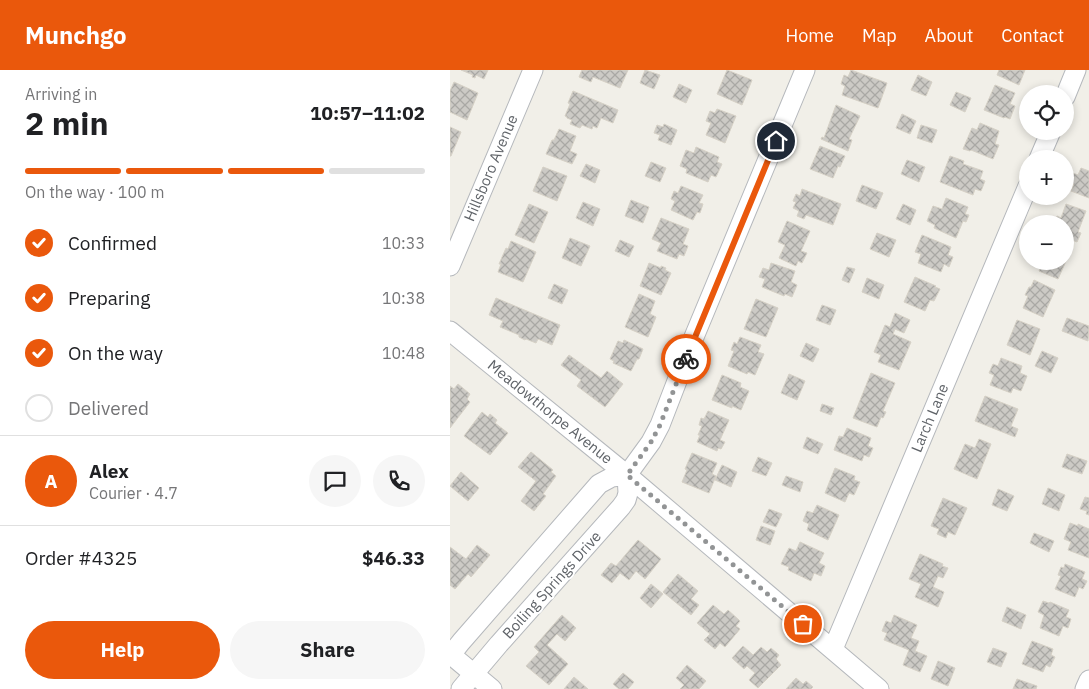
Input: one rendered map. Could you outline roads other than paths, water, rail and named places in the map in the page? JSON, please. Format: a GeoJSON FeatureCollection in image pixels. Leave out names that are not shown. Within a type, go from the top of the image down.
{"type":"FeatureCollection","features":[{"type":"Feature","properties":{"kind":"street","name":"Hillsboro Avenue"},"geometry":{"type":"LineString","coordinates":[[450,266],[533,70]]}},
{"type":"Feature","properties":{"kind":"street"},"geometry":{"type":"LineString","coordinates":[[627,475],[651,442],[660,425],[694,337],[805,70]]}},
{"type":"Feature","properties":{"kind":"street"},"geometry":{"type":"LineString","coordinates":[[1070,85],[1076,70]]}},
{"type":"Feature","properties":{"kind":"street","name":"Larch Lane"},"geometry":{"type":"LineString","coordinates":[[833,649],[1020,205]]}},
{"type":"Feature","properties":{"kind":"street","name":"Meadowthorpe Avenue"},"geometry":{"type":"LineString","coordinates":[[450,331],[627,475],[879,689]]}},
{"type":"Feature","properties":{"kind":"street","name":"Boiling Springs Drive"},"geometry":{"type":"LineString","coordinates":[[450,655],[599,484],[612,477],[627,475],[628,493],[621,507],[462,689]]}},
{"type":"Feature","properties":{"kind":"street"},"geometry":{"type":"LineString","coordinates":[[450,655],[492,689]]}},
{"type":"Feature","properties":{"kind":"street"},"geometry":{"type":"LineString","coordinates":[[1085,689],[1089,680]]}}]}
